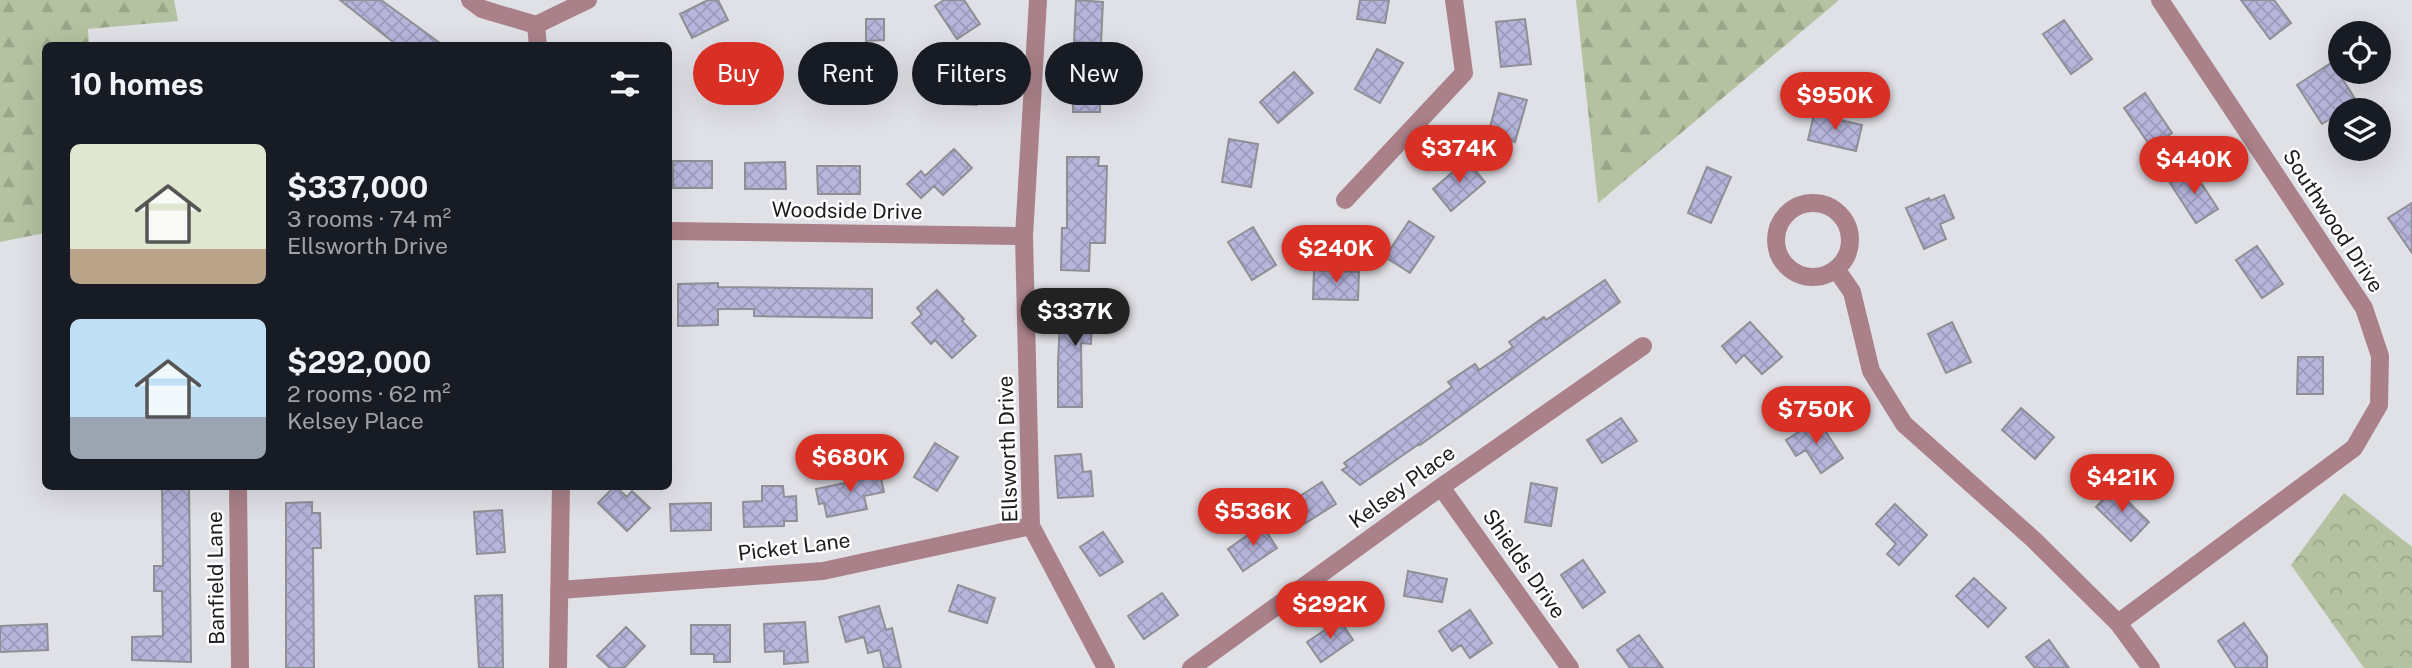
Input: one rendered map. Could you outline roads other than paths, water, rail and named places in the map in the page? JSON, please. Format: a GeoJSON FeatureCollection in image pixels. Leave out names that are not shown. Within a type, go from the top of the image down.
{"type":"FeatureCollection","features":[{"type":"Feature","properties":{"kind":"street"},"geometry":{"type":"LineString","coordinates":[[470,0],[482,9],[536,25],[588,0]]}},
{"type":"Feature","properties":{"kind":"street","name":"Ellsworth Drive"},"geometry":{"type":"LineString","coordinates":[[1038,0],[1024,236],[1031,526],[1106,668]]}},
{"type":"Feature","properties":{"kind":"street"},"geometry":{"type":"LineString","coordinates":[[1345,200],[1464,72],[1454,0]]}},
{"type":"Feature","properties":{"kind":"street","name":"Southwood Drive"},"geometry":{"type":"LineString","coordinates":[[2118,623],[2354,448],[2379,405],[2379,356],[2364,308],[2160,0]]}},
{"type":"Feature","properties":{"kind":"street"},"geometry":{"type":"LineString","coordinates":[[536,25],[538,42]]}},
{"type":"Feature","properties":{"kind":"street"},"geometry":{"type":"LineString","coordinates":[[1813,203],[1836,210],[1844,219],[1850,230],[1851,243],[1848,254],[1836,269],[1820,277],[1808,277],[1786,266],[1776,244],[1782,220],[1790,211],[1813,203]]}},
{"type":"Feature","properties":{"kind":"street","name":"Woodside Drive"},"geometry":{"type":"LineString","coordinates":[[672,232],[1024,236]]}},
{"type":"Feature","properties":{"kind":"street"},"geometry":{"type":"LineString","coordinates":[[1836,269],[1852,292],[1871,371],[1904,424],[2033,539],[2118,623],[2151,668]]}},
{"type":"Feature","properties":{"kind":"street","name":"Kelsey Place"},"geometry":{"type":"LineString","coordinates":[[1191,668],[1441,486],[1643,346]]}},
{"type":"Feature","properties":{"kind":"street","name":"Shields Drive"},"geometry":{"type":"LineString","coordinates":[[1441,486],[1570,668]]}},
{"type":"Feature","properties":{"kind":"street","name":"Banfield Lane"},"geometry":{"type":"LineString","coordinates":[[238,490],[240,668]]}},
{"type":"Feature","properties":{"kind":"street"},"geometry":{"type":"LineString","coordinates":[[558,668],[561,490]]}},
{"type":"Feature","properties":{"kind":"street","name":"Picket Lane"},"geometry":{"type":"LineString","coordinates":[[559,590],[822,571],[1031,526]]}}]}
